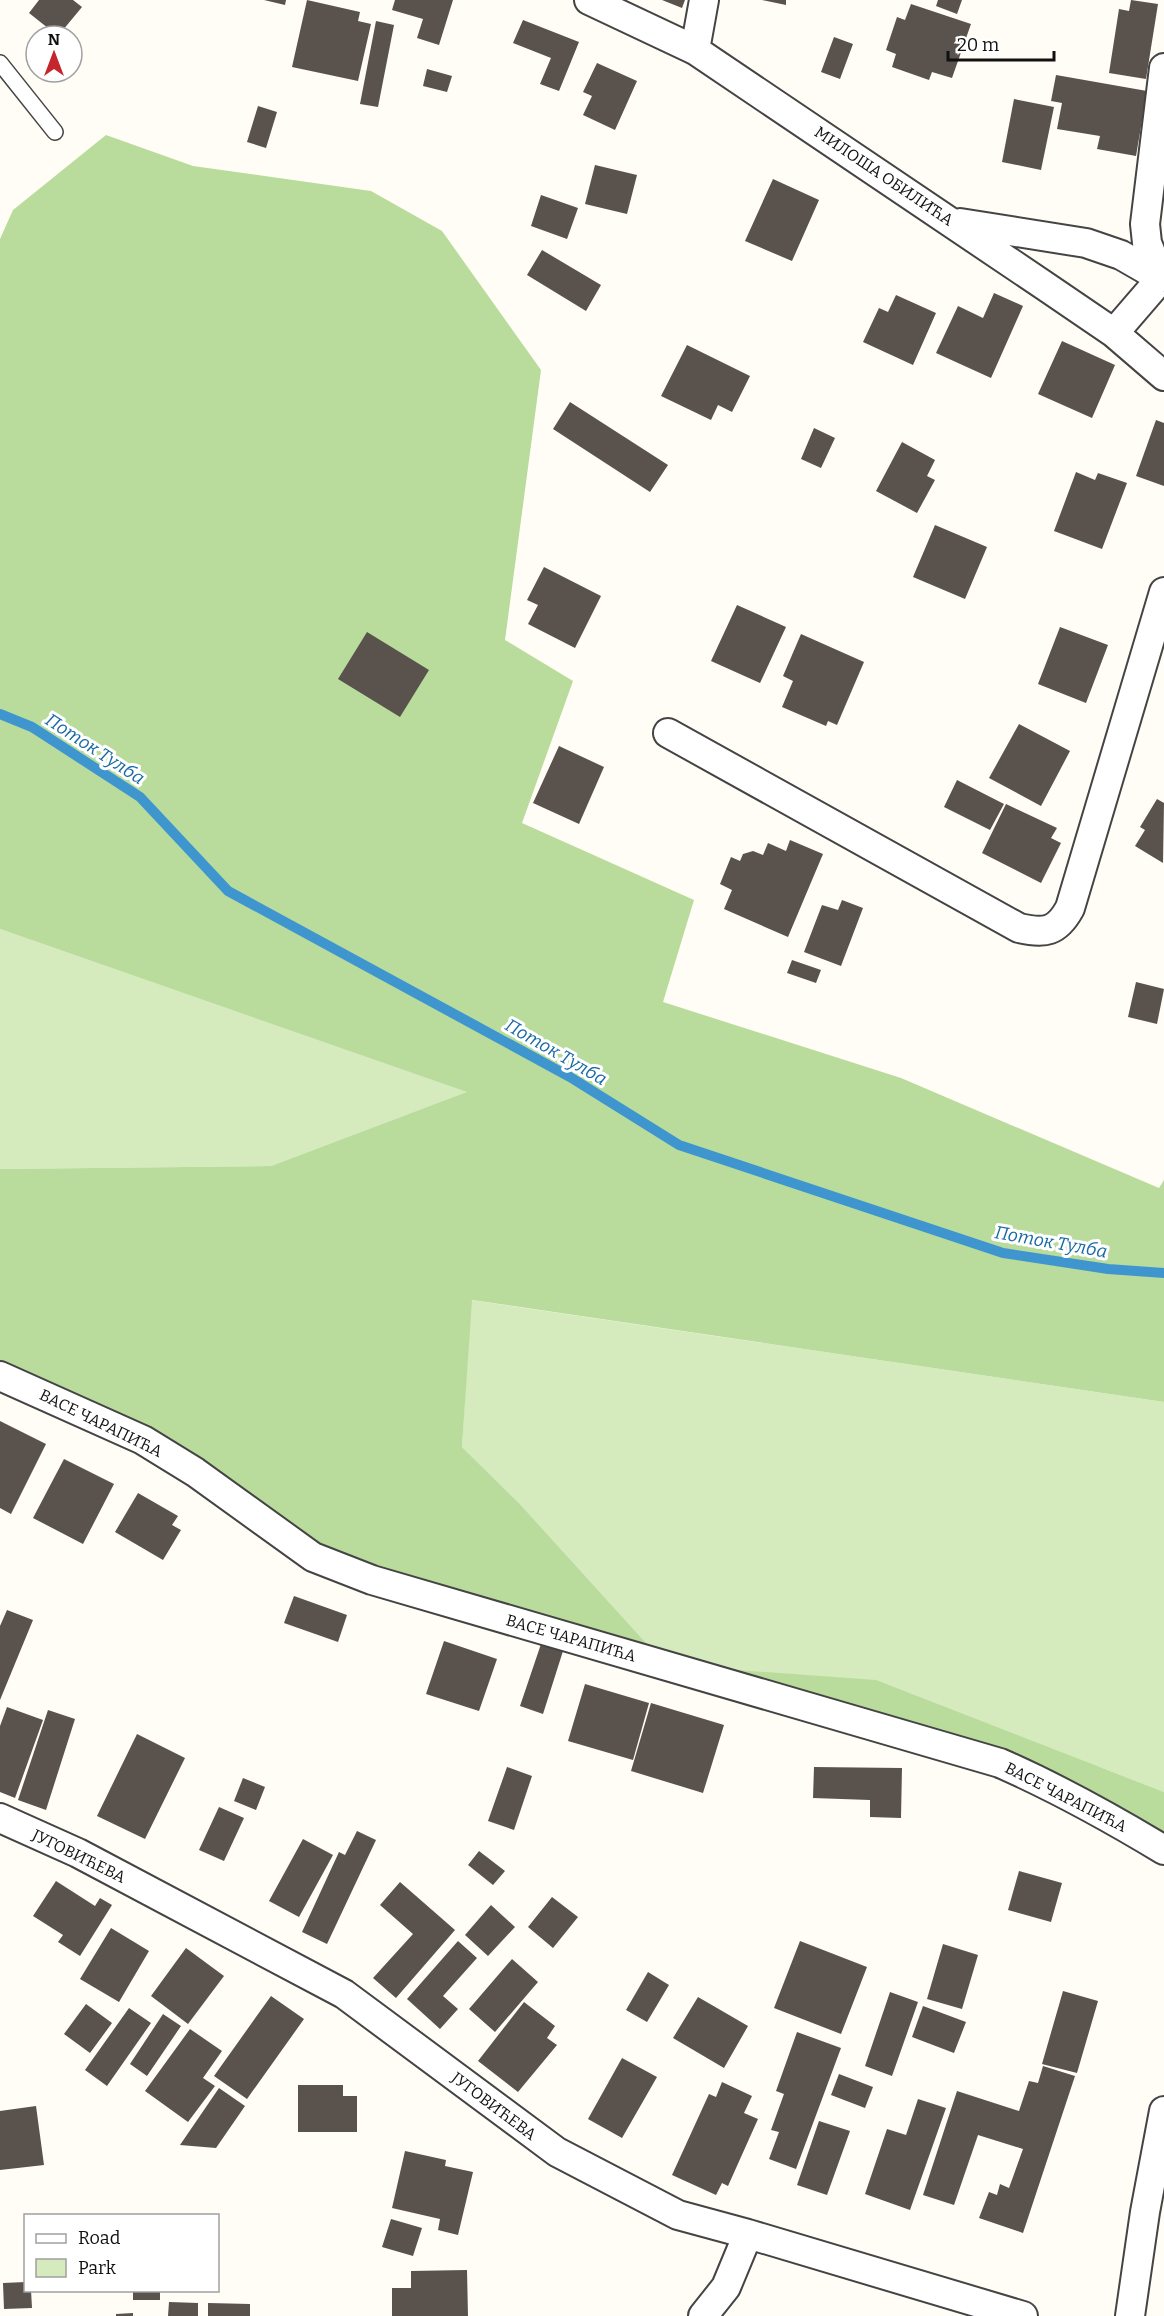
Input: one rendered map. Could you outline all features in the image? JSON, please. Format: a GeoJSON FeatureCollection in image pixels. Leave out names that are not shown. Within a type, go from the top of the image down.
{"type":"FeatureCollection","features":[{"type":"Feature","properties":{"kind":"street","name":"МИЛОША ОБИЛИЋА"},"geometry":{"type":"LineString","coordinates":[[589,0],[696,50],[952,221],[1114,333],[1164,376]]}},
{"type":"Feature","properties":{"kind":"street"},"geometry":{"type":"LineString","coordinates":[[696,50],[704,0]]}},
{"type":"Feature","properties":{"kind":"street"},"geometry":{"type":"LineString","coordinates":[[1163,277],[1147,243],[1145,224],[1164,68]]}},
{"type":"Feature","properties":{"kind":"street"},"geometry":{"type":"LineString","coordinates":[[952,221],[1086,243],[1121,255],[1163,277]]}},
{"type":"Feature","properties":{"kind":"street"},"geometry":{"type":"LineString","coordinates":[[1114,333],[1163,277]]}},
{"type":"Feature","properties":{"kind":"street"},"geometry":{"type":"LineString","coordinates":[[668,733],[1019,928],[1036,932],[1051,930],[1062,922],[1070,908],[1164,592]]}},
{"type":"Feature","properties":{"kind":"street","name":"ВАСЕ ЧАРАПИЋА"},"geometry":{"type":"LineString","coordinates":[[0,1376],[143,1440],[195,1472],[314,1557],[333,1565],[372,1580],[1000,1762],[1049,1784],[1164,1850]]}},
{"type":"Feature","properties":{"kind":"street","name":"ЈУГОВИЋЕВА"},"geometry":{"type":"LineString","coordinates":[[0,1818],[78,1853],[344,1994],[557,2152],[678,2215],[1023,2316]]}},
{"type":"Feature","properties":{"kind":"street"},"geometry":{"type":"LineString","coordinates":[[1130,2316],[1145,2212],[1164,2111]]}},
{"type":"Feature","properties":{"kind":"street"},"geometry":{"type":"LineString","coordinates":[[703,2316],[726,2288],[748,2234]]}},
{"type":"Feature","properties":{"kind":"lane"},"geometry":{"type":"LineString","coordinates":[[0,63],[55,132]]}},
{"type":"Feature","properties":{"kind":"green space"},"geometry":{"type":"Polygon","coordinates":[[[106,135],[193,166],[371,191],[442,231],[541,370],[505,640],[573,681],[522,823],[694,900],[663,1002],[901,1078],[1159,1188],[1164,1180],[1164,1402],[472,1300],[462,1447],[519,1503],[666,1665],[876,1680],[1164,1792],[1164,1841],[945,1752],[333,1565],[269,1514],[0,1376],[0,1169],[271,1166],[467,1092],[0,929],[0,239],[13,210],[106,135]]]}},
{"type":"Feature","properties":{"kind":"green space"},"geometry":{"type":"Polygon","coordinates":[[[0,929],[468,1092],[271,1166],[0,1169],[0,929]]]}},
{"type":"Feature","properties":{"kind":"green space"},"geometry":{"type":"Polygon","coordinates":[[[471,1300],[1164,1402],[1164,1792],[1102,1768],[666,1665],[519,1503],[462,1447],[471,1300]]]}},
{"type":"Feature","properties":{"kind":"building"},"geometry":{"type":"Polygon","coordinates":[[[39,0],[73,0],[82,7],[68,24],[43,24],[29,13],[39,0]]]}},
{"type":"Feature","properties":{"kind":"building"},"geometry":{"type":"Polygon","coordinates":[[[264,0],[286,0],[285,5],[264,0]]]}},
{"type":"Feature","properties":{"kind":"building"},"geometry":{"type":"Polygon","coordinates":[[[307,0],[360,12],[358,21],[371,24],[358,81],[292,67],[307,0]]]}},
{"type":"Feature","properties":{"kind":"building"},"geometry":{"type":"Polygon","coordinates":[[[395,0],[453,0],[439,45],[417,38],[423,19],[392,10],[395,0]]]}},
{"type":"Feature","properties":{"kind":"building"},"geometry":{"type":"Polygon","coordinates":[[[662,0],[685,0],[682,8],[662,0]]]}},
{"type":"Feature","properties":{"kind":"building"},"geometry":{"type":"Polygon","coordinates":[[[762,0],[786,0],[786,5],[762,0]]]}},
{"type":"Feature","properties":{"kind":"building"},"geometry":{"type":"Polygon","coordinates":[[[938,0],[962,0],[957,14],[936,6],[938,0]]]}},
{"type":"Feature","properties":{"kind":"building"},"geometry":{"type":"Polygon","coordinates":[[[1131,0],[1158,4],[1146,79],[1109,73],[1119,9],[1129,11],[1131,0]]]}},
{"type":"Feature","properties":{"kind":"building"},"geometry":{"type":"Polygon","coordinates":[[[911,4],[971,24],[952,78],[932,72],[929,80],[892,67],[896,54],[886,50],[897,17],[905,20],[911,4]]]}},
{"type":"Feature","properties":{"kind":"building"},"geometry":{"type":"Polygon","coordinates":[[[523,20],[579,42],[559,91],[540,84],[551,58],[513,43],[523,20]]]}},
{"type":"Feature","properties":{"kind":"building"},"geometry":{"type":"Polygon","coordinates":[[[376,21],[394,25],[378,107],[360,104],[376,21]]]}},
{"type":"Feature","properties":{"kind":"building"},"geometry":{"type":"Polygon","coordinates":[[[834,37],[853,44],[840,79],[821,72],[834,37]]]}},
{"type":"Feature","properties":{"kind":"building"},"geometry":{"type":"Polygon","coordinates":[[[597,63],[637,81],[615,130],[583,115],[592,96],[583,92],[597,63]]]}},
{"type":"Feature","properties":{"kind":"building"},"geometry":{"type":"Polygon","coordinates":[[[427,69],[452,76],[447,92],[423,86],[427,69]]]}},
{"type":"Feature","properties":{"kind":"building"},"geometry":{"type":"Polygon","coordinates":[[[1056,75],[1147,91],[1136,156],[1097,149],[1100,136],[1057,129],[1062,103],[1051,101],[1056,75]]]}},
{"type":"Feature","properties":{"kind":"building"},"geometry":{"type":"Polygon","coordinates":[[[1014,99],[1054,107],[1041,170],[1002,162],[1014,99]]]}},
{"type":"Feature","properties":{"kind":"building"},"geometry":{"type":"Polygon","coordinates":[[[258,106],[277,112],[266,148],[247,142],[258,106]]]}},
{"type":"Feature","properties":{"kind":"building"},"geometry":{"type":"Polygon","coordinates":[[[595,165],[637,175],[627,214],[585,204],[595,165]]]}},
{"type":"Feature","properties":{"kind":"building"},"geometry":{"type":"Polygon","coordinates":[[[773,179],[819,200],[792,261],[745,241],[773,179]]]}},
{"type":"Feature","properties":{"kind":"building"},"geometry":{"type":"Polygon","coordinates":[[[541,195],[578,208],[567,239],[531,226],[541,195]]]}},
{"type":"Feature","properties":{"kind":"building"},"geometry":{"type":"Polygon","coordinates":[[[542,250],[601,285],[586,311],[527,275],[542,250]]]}},
{"type":"Feature","properties":{"kind":"building"},"geometry":{"type":"Polygon","coordinates":[[[994,293],[1023,306],[991,378],[936,353],[958,306],[983,318],[994,293]]]}},
{"type":"Feature","properties":{"kind":"building"},"geometry":{"type":"Polygon","coordinates":[[[896,295],[936,313],[913,365],[863,342],[879,308],[888,312],[896,295]]]}},
{"type":"Feature","properties":{"kind":"building"},"geometry":{"type":"Polygon","coordinates":[[[1062,341],[1115,365],[1092,418],[1038,394],[1062,341]]]}},
{"type":"Feature","properties":{"kind":"building"},"geometry":{"type":"Polygon","coordinates":[[[687,345],[750,376],[732,412],[718,405],[711,420],[661,396],[687,345]]]}},
{"type":"Feature","properties":{"kind":"building"},"geometry":{"type":"Polygon","coordinates":[[[570,402],[668,465],[650,492],[553,429],[570,402]]]}},
{"type":"Feature","properties":{"kind":"building"},"geometry":{"type":"Polygon","coordinates":[[[1156,420],[1164,423],[1164,486],[1136,476],[1156,420]]]}},
{"type":"Feature","properties":{"kind":"building"},"geometry":{"type":"Polygon","coordinates":[[[814,428],[835,438],[821,468],[801,459],[814,428]]]}},
{"type":"Feature","properties":{"kind":"building"},"geometry":{"type":"Polygon","coordinates":[[[902,442],[935,460],[927,476],[935,480],[917,513],[876,491],[902,442]]]}},
{"type":"Feature","properties":{"kind":"building"},"geometry":{"type":"Polygon","coordinates":[[[1076,472],[1095,480],[1098,473],[1127,483],[1102,549],[1054,531],[1076,472]]]}},
{"type":"Feature","properties":{"kind":"building"},"geometry":{"type":"Polygon","coordinates":[[[935,525],[987,547],[965,599],[913,577],[935,525]]]}},
{"type":"Feature","properties":{"kind":"building"},"geometry":{"type":"Polygon","coordinates":[[[544,567],[601,596],[575,648],[528,624],[538,605],[527,600],[544,567]]]}},
{"type":"Feature","properties":{"kind":"building"},"geometry":{"type":"Polygon","coordinates":[[[737,605],[786,627],[760,683],[711,661],[737,605]]]}},
{"type":"Feature","properties":{"kind":"building"},"geometry":{"type":"Polygon","coordinates":[[[1060,627],[1108,645],[1086,703],[1038,684],[1060,627]]]}},
{"type":"Feature","properties":{"kind":"building"},"geometry":{"type":"Polygon","coordinates":[[[367,632],[429,670],[400,717],[338,679],[367,632]]]}},
{"type":"Feature","properties":{"kind":"building"},"geometry":{"type":"Polygon","coordinates":[[[801,634],[864,662],[837,725],[828,721],[826,726],[782,707],[793,681],[783,676],[801,634]]]}},
{"type":"Feature","properties":{"kind":"building"},"geometry":{"type":"Polygon","coordinates":[[[1019,724],[1070,751],[1041,806],[989,778],[1019,724]]]}},
{"type":"Feature","properties":{"kind":"building"},"geometry":{"type":"Polygon","coordinates":[[[559,746],[604,767],[579,824],[533,803],[559,746]]]}},
{"type":"Feature","properties":{"kind":"building"},"geometry":{"type":"Polygon","coordinates":[[[957,780],[1004,804],[990,830],[944,807],[957,780]]]}},
{"type":"Feature","properties":{"kind":"building"},"geometry":{"type":"Polygon","coordinates":[[[1157,799],[1164,803],[1163,863],[1135,846],[1145,830],[1140,827],[1157,799]]]}},
{"type":"Feature","properties":{"kind":"building"},"geometry":{"type":"Polygon","coordinates":[[[1006,804],[1057,828],[1051,838],[1061,843],[1041,883],[982,853],[1006,804]]]}},
{"type":"Feature","properties":{"kind":"building"},"geometry":{"type":"Polygon","coordinates":[[[790,840],[823,854],[788,937],[724,909],[732,890],[720,884],[731,857],[740,861],[743,854],[753,851],[763,855],[768,843],[786,851],[790,840]]]}},
{"type":"Feature","properties":{"kind":"building"},"geometry":{"type":"Polygon","coordinates":[[[842,900],[863,908],[841,966],[804,952],[822,905],[838,910],[842,900]]]}},
{"type":"Feature","properties":{"kind":"building"},"geometry":{"type":"Polygon","coordinates":[[[792,960],[821,970],[816,983],[787,973],[792,960]]]}},
{"type":"Feature","properties":{"kind":"building"},"geometry":{"type":"Polygon","coordinates":[[[1136,982],[1164,989],[1157,1024],[1128,1017],[1136,982]]]}},
{"type":"Feature","properties":{"kind":"building"},"geometry":{"type":"Polygon","coordinates":[[[0,1421],[46,1444],[11,1514],[0,1508],[0,1421]]]}},
{"type":"Feature","properties":{"kind":"building"},"geometry":{"type":"Polygon","coordinates":[[[64,1459],[114,1484],[83,1544],[33,1518],[64,1459]]]}},
{"type":"Feature","properties":{"kind":"building"},"geometry":{"type":"Polygon","coordinates":[[[138,1493],[178,1516],[172,1525],[181,1530],[163,1560],[115,1532],[138,1493]]]}},
{"type":"Feature","properties":{"kind":"building"},"geometry":{"type":"Polygon","coordinates":[[[294,1596],[347,1615],[338,1642],[284,1623],[294,1596]]]}},
{"type":"Feature","properties":{"kind":"building"},"geometry":{"type":"Polygon","coordinates":[[[7,1610],[33,1620],[0,1700],[0,1626],[7,1610]]]}},
{"type":"Feature","properties":{"kind":"building"},"geometry":{"type":"Polygon","coordinates":[[[444,1641],[497,1659],[479,1711],[426,1694],[444,1641]]]}},
{"type":"Feature","properties":{"kind":"building"},"geometry":{"type":"Polygon","coordinates":[[[541,1644],[563,1651],[543,1714],[520,1706],[541,1644]]]}},
{"type":"Feature","properties":{"kind":"building"},"geometry":{"type":"Polygon","coordinates":[[[585,1684],[649,1703],[633,1760],[568,1741],[585,1684]]]}},
{"type":"Feature","properties":{"kind":"building"},"geometry":{"type":"Polygon","coordinates":[[[651,1703],[724,1725],[703,1793],[631,1771],[651,1703]]]}},
{"type":"Feature","properties":{"kind":"building"},"geometry":{"type":"Polygon","coordinates":[[[7,1707],[43,1720],[15,1798],[0,1792],[0,1726],[7,1707]]]}},
{"type":"Feature","properties":{"kind":"building"},"geometry":{"type":"Polygon","coordinates":[[[48,1710],[75,1719],[46,1810],[18,1800],[48,1710]]]}},
{"type":"Feature","properties":{"kind":"building"},"geometry":{"type":"Polygon","coordinates":[[[137,1734],[185,1758],[145,1839],[97,1816],[137,1734]]]}},
{"type":"Feature","properties":{"kind":"building"},"geometry":{"type":"Polygon","coordinates":[[[507,1767],[532,1776],[514,1830],[488,1821],[507,1767]]]}},
{"type":"Feature","properties":{"kind":"building"},"geometry":{"type":"Polygon","coordinates":[[[814,1767],[902,1768],[901,1818],[870,1817],[870,1800],[813,1798],[814,1767]]]}},
{"type":"Feature","properties":{"kind":"building"},"geometry":{"type":"Polygon","coordinates":[[[243,1778],[265,1787],[256,1810],[234,1801],[243,1778]]]}},
{"type":"Feature","properties":{"kind":"building"},"geometry":{"type":"Polygon","coordinates":[[[219,1807],[244,1818],[224,1861],[199,1850],[219,1807]]]}},
{"type":"Feature","properties":{"kind":"building"},"geometry":{"type":"Polygon","coordinates":[[[357,1831],[376,1840],[327,1944],[302,1932],[339,1852],[345,1855],[357,1831]]]}},
{"type":"Feature","properties":{"kind":"building"},"geometry":{"type":"Polygon","coordinates":[[[303,1839],[333,1855],[299,1917],[269,1901],[303,1839]]]}},
{"type":"Feature","properties":{"kind":"building"},"geometry":{"type":"Polygon","coordinates":[[[479,1851],[505,1871],[493,1885],[468,1865],[479,1851]]]}},
{"type":"Feature","properties":{"kind":"building"},"geometry":{"type":"Polygon","coordinates":[[[1019,1871],[1062,1883],[1051,1922],[1008,1910],[1019,1871]]]}},
{"type":"Feature","properties":{"kind":"building"},"geometry":{"type":"Polygon","coordinates":[[[56,1881],[95,1906],[100,1898],[112,1905],[80,1956],[58,1942],[63,1935],[33,1916],[56,1881]]]}},
{"type":"Feature","properties":{"kind":"building"},"geometry":{"type":"Polygon","coordinates":[[[400,1882],[455,1930],[396,1998],[373,1978],[413,1934],[380,1905],[400,1882]]]}},
{"type":"Feature","properties":{"kind":"building"},"geometry":{"type":"Polygon","coordinates":[[[552,1897],[578,1917],[553,1948],[528,1927],[552,1897]]]}},
{"type":"Feature","properties":{"kind":"building"},"geometry":{"type":"Polygon","coordinates":[[[491,1905],[515,1927],[488,1956],[465,1935],[491,1905]]]}},
{"type":"Feature","properties":{"kind":"building"},"geometry":{"type":"Polygon","coordinates":[[[111,1928],[149,1951],[119,2002],[80,1979],[111,1928]]]}},
{"type":"Feature","properties":{"kind":"building"},"geometry":{"type":"Polygon","coordinates":[[[458,1941],[477,1958],[443,1996],[458,2009],[440,2029],[407,1999],[458,1941]]]}},
{"type":"Feature","properties":{"kind":"building"},"geometry":{"type":"Polygon","coordinates":[[[800,1941],[867,1967],[841,2034],[774,2008],[800,1941]]]}},
{"type":"Feature","properties":{"kind":"building"},"geometry":{"type":"Polygon","coordinates":[[[943,1944],[978,1955],[962,2009],[927,1999],[943,1944]]]}},
{"type":"Feature","properties":{"kind":"building"},"geometry":{"type":"Polygon","coordinates":[[[186,1948],[224,1976],[188,2024],[151,1996],[186,1948]]]}},
{"type":"Feature","properties":{"kind":"building"},"geometry":{"type":"Polygon","coordinates":[[[512,1959],[538,1982],[495,2032],[469,2009],[512,1959]]]}},
{"type":"Feature","properties":{"kind":"building"},"geometry":{"type":"Polygon","coordinates":[[[648,1972],[669,1985],[647,2022],[626,2010],[648,1972]]]}},
{"type":"Feature","properties":{"kind":"building"},"geometry":{"type":"Polygon","coordinates":[[[1063,1991],[1098,2001],[1077,2073],[1042,2064],[1063,1991]]]}},
{"type":"Feature","properties":{"kind":"building"},"geometry":{"type":"Polygon","coordinates":[[[890,1992],[918,2002],[892,2076],[865,2066],[890,1992]]]}},
{"type":"Feature","properties":{"kind":"building"},"geometry":{"type":"Polygon","coordinates":[[[271,1996],[304,2019],[247,2099],[214,2076],[271,1996]]]}},
{"type":"Feature","properties":{"kind":"building"},"geometry":{"type":"Polygon","coordinates":[[[698,1997],[748,2026],[724,2068],[673,2038],[698,1997]]]}},
{"type":"Feature","properties":{"kind":"building"},"geometry":{"type":"Polygon","coordinates":[[[524,2002],[555,2026],[547,2038],[557,2045],[518,2092],[478,2061],[524,2002]]]}},
{"type":"Feature","properties":{"kind":"building"},"geometry":{"type":"Polygon","coordinates":[[[86,2004],[112,2023],[90,2053],[64,2034],[86,2004]]]}},
{"type":"Feature","properties":{"kind":"building"},"geometry":{"type":"Polygon","coordinates":[[[923,2006],[966,2022],[954,2053],[912,2037],[923,2006]]]}},
{"type":"Feature","properties":{"kind":"building"},"geometry":{"type":"Polygon","coordinates":[[[129,2008],[151,2023],[107,2086],[85,2070],[129,2008]]]}},
{"type":"Feature","properties":{"kind":"building"},"geometry":{"type":"Polygon","coordinates":[[[163,2014],[181,2026],[147,2076],[130,2064],[163,2014]]]}},
{"type":"Feature","properties":{"kind":"building"},"geometry":{"type":"Polygon","coordinates":[[[190,2029],[222,2051],[203,2078],[215,2086],[188,2122],[145,2091],[190,2029]]]}},
{"type":"Feature","properties":{"kind":"building"},"geometry":{"type":"Polygon","coordinates":[[[797,2032],[841,2048],[796,2169],[769,2159],[779,2132],[771,2130],[784,2094],[776,2091],[797,2032]]]}},
{"type":"Feature","properties":{"kind":"building"},"geometry":{"type":"Polygon","coordinates":[[[622,2058],[657,2077],[622,2138],[588,2119],[622,2058]]]}},
{"type":"Feature","properties":{"kind":"building"},"geometry":{"type":"Polygon","coordinates":[[[1043,2066],[1075,2076],[1023,2233],[979,2218],[989,2192],[997,2195],[1000,2184],[1009,2188],[1023,2149],[978,2135],[954,2205],[923,2195],[957,2091],[1019,2111],[1029,2081],[1038,2083],[1043,2066]]]}},
{"type":"Feature","properties":{"kind":"building"},"geometry":{"type":"Polygon","coordinates":[[[839,2074],[873,2087],[865,2108],[831,2095],[839,2074]]]}},
{"type":"Feature","properties":{"kind":"building"},"geometry":{"type":"Polygon","coordinates":[[[722,2082],[752,2096],[744,2113],[758,2119],[728,2186],[722,2183],[716,2195],[672,2175],[709,2094],[716,2097],[722,2082]]]}},
{"type":"Feature","properties":{"kind":"building"},"geometry":{"type":"Polygon","coordinates":[[[298,2085],[343,2085],[343,2096],[357,2096],[357,2132],[298,2132],[298,2085]]]}},
{"type":"Feature","properties":{"kind":"building"},"geometry":{"type":"Polygon","coordinates":[[[219,2088],[245,2106],[216,2148],[180,2145],[219,2088]]]}},
{"type":"Feature","properties":{"kind":"building"},"geometry":{"type":"Polygon","coordinates":[[[918,2099],[946,2108],[910,2210],[865,2194],[887,2129],[906,2135],[918,2099]]]}},
{"type":"Feature","properties":{"kind":"building"},"geometry":{"type":"Polygon","coordinates":[[[36,2106],[44,2165],[0,2170],[0,2111],[36,2106]]]}},
{"type":"Feature","properties":{"kind":"building"},"geometry":{"type":"Polygon","coordinates":[[[819,2121],[850,2131],[827,2195],[797,2185],[819,2121]]]}},
{"type":"Feature","properties":{"kind":"building"},"geometry":{"type":"Polygon","coordinates":[[[405,2151],[446,2160],[445,2166],[473,2172],[458,2235],[438,2230],[440,2219],[392,2208],[405,2151]]]}},
{"type":"Feature","properties":{"kind":"building"},"geometry":{"type":"Polygon","coordinates":[[[391,2219],[422,2228],[413,2256],[382,2247],[391,2219]]]}},
{"type":"Feature","properties":{"kind":"building"},"geometry":{"type":"Polygon","coordinates":[[[467,2270],[468,2316],[392,2316],[392,2288],[411,2288],[411,2271],[467,2270]]]}},
{"type":"Feature","properties":{"kind":"building"},"geometry":{"type":"Polygon","coordinates":[[[24,2282],[24,2292],[31,2292],[32,2308],[4,2309],[3,2283],[24,2282]]]}},
{"type":"Feature","properties":{"kind":"building"},"geometry":{"type":"Polygon","coordinates":[[[133,2292],[160,2292],[160,2300],[133,2300],[133,2292]]]}},
{"type":"Feature","properties":{"kind":"building"},"geometry":{"type":"Polygon","coordinates":[[[169,2302],[198,2303],[198,2316],[168,2316],[169,2302]]]}},
{"type":"Feature","properties":{"kind":"building"},"geometry":{"type":"Polygon","coordinates":[[[208,2303],[250,2304],[250,2316],[208,2316],[208,2303]]]}},
{"type":"Feature","properties":{"kind":"building"},"geometry":{"type":"Polygon","coordinates":[[[133,2313],[133,2316],[116,2316],[116,2314],[133,2313]]]}},
{"type":"Feature","properties":{"kind":"waterway","name":"Поток Тулба"},"geometry":{"type":"LineString","coordinates":[[0,714],[32,727],[140,797],[228,891],[570,1077],[679,1145],[1003,1253],[1108,1269],[1164,1273]]}}]}
